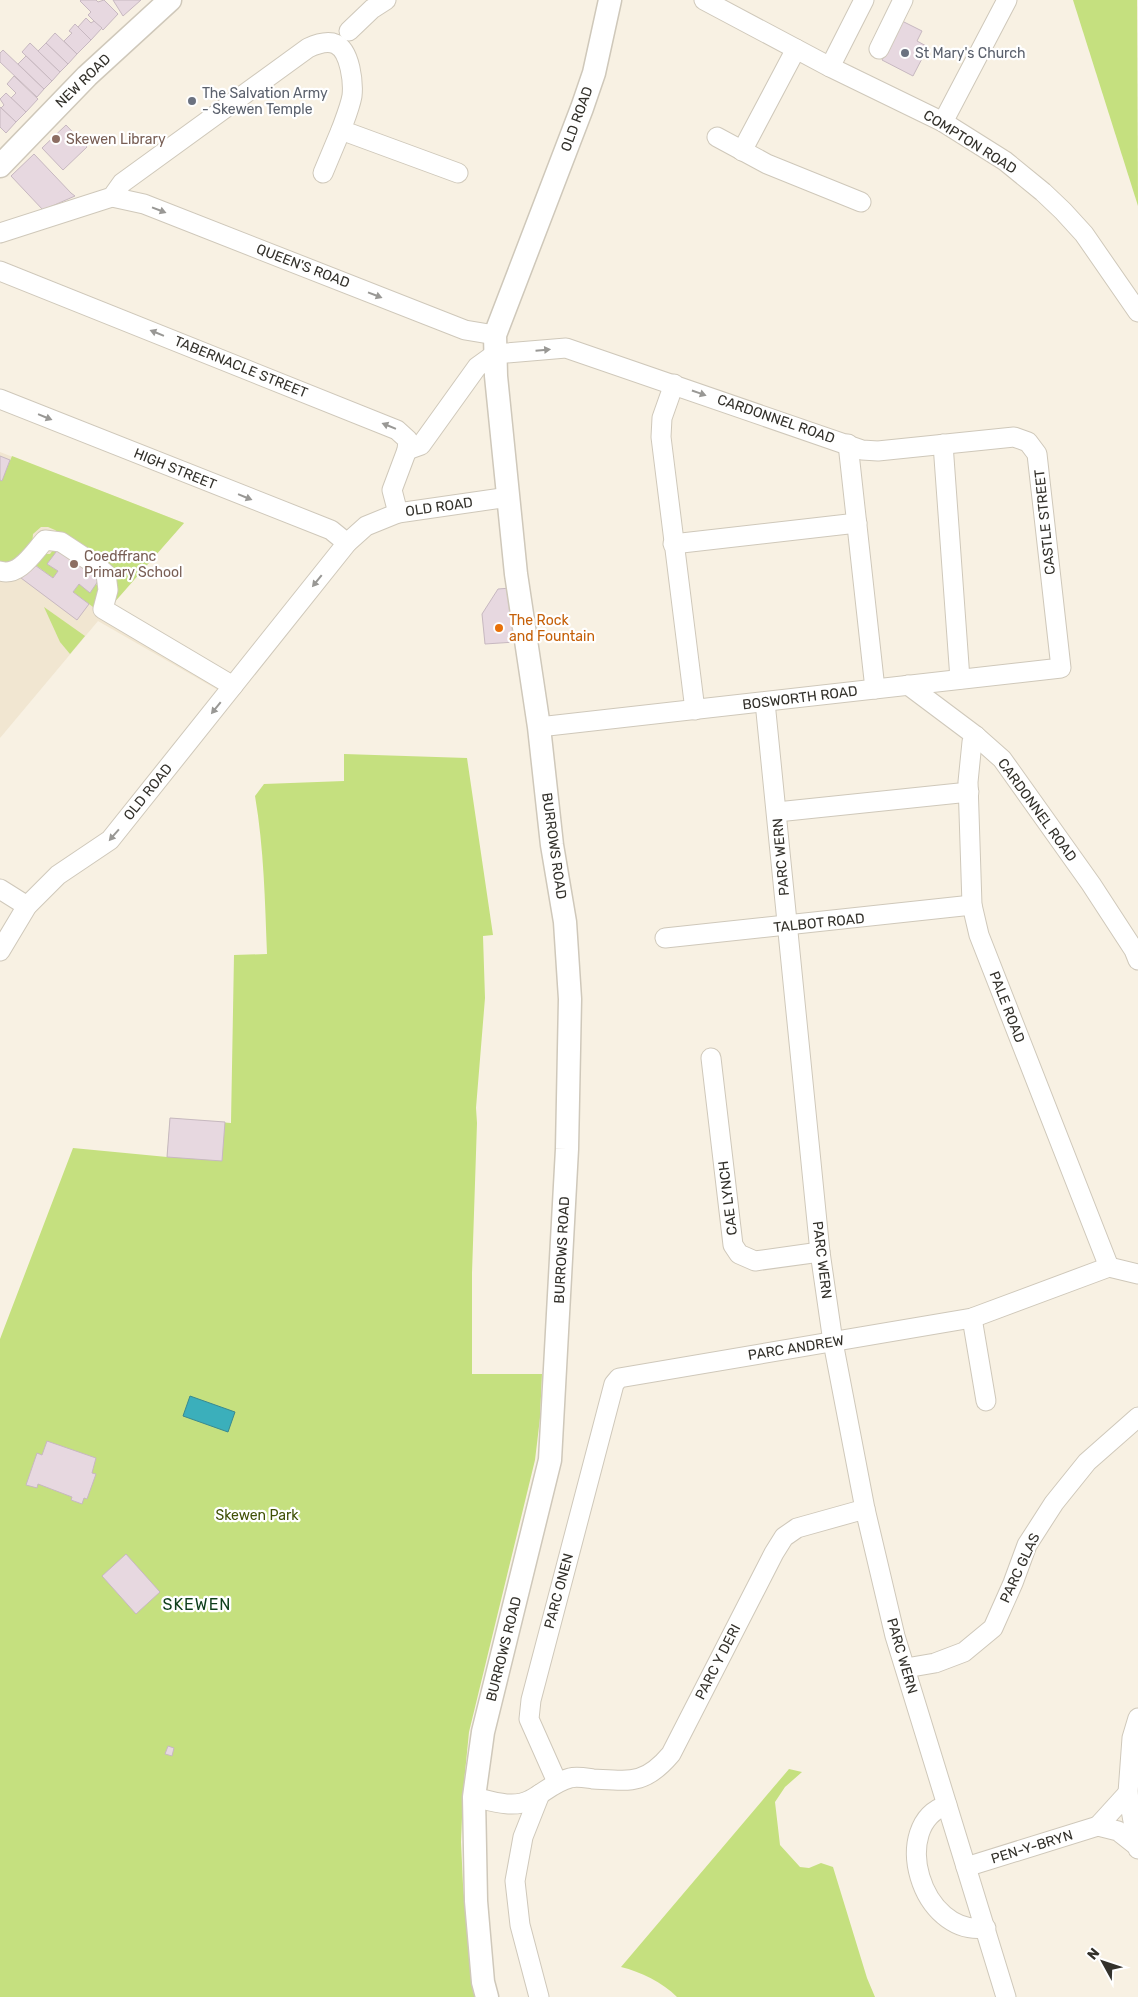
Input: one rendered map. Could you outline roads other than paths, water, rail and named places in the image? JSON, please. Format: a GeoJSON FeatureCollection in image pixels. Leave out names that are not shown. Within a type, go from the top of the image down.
{"type":"FeatureCollection","features":[{"type":"Feature","properties":{"kind":"main road","name":"NEW ROAD"},"geometry":{"type":"LineString","coordinates":[[0,166],[88,76],[170,0]]}},
{"type":"Feature","properties":{"kind":"main road","name":"OLD ROAD"},"geometry":{"type":"LineString","coordinates":[[509,497],[495,345],[594,73],[610,0]]}},
{"type":"Feature","properties":{"kind":"main road","name":"BURROWS ROAD"},"geometry":{"type":"LineString","coordinates":[[487,1997],[483,1982],[476,1901],[474,1796],[483,1732],[550,1460],[566,1149],[570,999],[565,922],[552,845],[539,728],[516,574],[509,497]]}},
{"type":"Feature","properties":{"kind":"street"},"geometry":{"type":"LineString","coordinates":[[348,31],[372,9],[386,0]]}},
{"type":"Feature","properties":{"kind":"street","name":"COMPTON ROAD"},"geometry":{"type":"LineString","coordinates":[[705,0],[830,67],[943,122],[1005,161],[1043,192],[1084,234],[1138,312]]}},
{"type":"Feature","properties":{"kind":"street"},"geometry":{"type":"LineString","coordinates":[[830,67],[864,0]]}},
{"type":"Feature","properties":{"kind":"street"},"geometry":{"type":"LineString","coordinates":[[879,49],[903,0]]}},
{"type":"Feature","properties":{"kind":"street"},"geometry":{"type":"LineString","coordinates":[[943,122],[1007,0]]}},
{"type":"Feature","properties":{"kind":"street"},"geometry":{"type":"LineString","coordinates":[[0,233],[112,196],[122,183],[308,48],[327,42],[335,43],[347,56],[352,76],[352,96],[342,130],[323,173]]}},
{"type":"Feature","properties":{"kind":"street"},"geometry":{"type":"LineString","coordinates":[[742,152],[796,49]]}},
{"type":"Feature","properties":{"kind":"street"},"geometry":{"type":"LineString","coordinates":[[342,130],[458,173]]}},
{"type":"Feature","properties":{"kind":"street"},"geometry":{"type":"LineString","coordinates":[[716,137],[766,164],[861,202]]}},
{"type":"Feature","properties":{"kind":"street","name":"QUEEN'S ROAD"},"geometry":{"type":"LineString","coordinates":[[112,196],[144,204],[466,330],[495,345]]}},
{"type":"Feature","properties":{"kind":"street","name":"TABERNACLE STREET"},"geometry":{"type":"LineString","coordinates":[[0,270],[397,430],[408,440],[407,450]]}},
{"type":"Feature","properties":{"kind":"street"},"geometry":{"type":"LineString","coordinates":[[398,513],[392,490],[407,450],[421,445],[495,345]]}},
{"type":"Feature","properties":{"kind":"street","name":"CARDONNEL ROAD"},"geometry":{"type":"LineString","coordinates":[[495,345],[566,348],[848,444],[875,689]]}},
{"type":"Feature","properties":{"kind":"street"},"geometry":{"type":"LineString","coordinates":[[674,384],[662,418],[661,437],[695,710]]}},
{"type":"Feature","properties":{"kind":"street","name":"HIGH STREET"},"geometry":{"type":"LineString","coordinates":[[0,399],[330,530],[347,543]]}},
{"type":"Feature","properties":{"kind":"street","name":"CASTLE STREET"},"geometry":{"type":"LineString","coordinates":[[848,444],[862,450],[878,451],[1014,437],[1028,442],[1037,454],[1061,668]]}},
{"type":"Feature","properties":{"kind":"street"},"geometry":{"type":"LineString","coordinates":[[943,444],[960,679]]}},
{"type":"Feature","properties":{"kind":"street","name":"OLD ROAD"},"geometry":{"type":"LineString","coordinates":[[0,951],[27,906],[58,876],[110,840],[347,543],[366,526],[398,513],[509,497]]}},
{"type":"Feature","properties":{"kind":"street"},"geometry":{"type":"LineString","coordinates":[[673,544],[857,523]]}},
{"type":"Feature","properties":{"kind":"street"},"geometry":{"type":"LineString","coordinates":[[0,571],[7,573],[16,571],[45,540],[61,542],[96,565],[106,574],[108,590],[103,608],[233,686]]}},
{"type":"Feature","properties":{"kind":"street","name":"BOSWORTH ROAD"},"geometry":{"type":"LineString","coordinates":[[539,728],[1061,668]]}},
{"type":"Feature","properties":{"kind":"street","name":"CARDONNEL ROAD"},"geometry":{"type":"LineString","coordinates":[[908,685],[976,736],[1002,759],[1091,884],[1134,950],[1138,960]]}},
{"type":"Feature","properties":{"kind":"street","name":"PARC WERN"},"geometry":{"type":"LineString","coordinates":[[766,702],[786,926],[820,1252],[833,1342],[865,1509],[895,1636],[1006,1997]]}},
{"type":"Feature","properties":{"kind":"street","name":"PALE ROAD"},"geometry":{"type":"LineString","coordinates":[[976,736],[972,742],[969,792],[972,906],[979,935],[1109,1267]]}},
{"type":"Feature","properties":{"kind":"street"},"geometry":{"type":"LineString","coordinates":[[777,812],[969,792]]}},
{"type":"Feature","properties":{"kind":"street"},"geometry":{"type":"LineString","coordinates":[[0,889],[27,906]]}},
{"type":"Feature","properties":{"kind":"street","name":"TALBOT ROAD"},"geometry":{"type":"LineString","coordinates":[[666,938],[972,906]]}},
{"type":"Feature","properties":{"kind":"street","name":"CAE LYNCH"},"geometry":{"type":"LineString","coordinates":[[711,1058],[733,1245],[739,1254],[755,1261],[820,1252]]}},
{"type":"Feature","properties":{"kind":"street"},"geometry":{"type":"LineString","coordinates":[[986,1401],[972,1318],[1109,1267],[1138,1274]]}},
{"type":"Feature","properties":{"kind":"street","name":"PARC ANDREW"},"geometry":{"type":"LineString","coordinates":[[619,1378],[972,1318]]}},
{"type":"Feature","properties":{"kind":"street","name":"PARC ONEN"},"geometry":{"type":"LineString","coordinates":[[557,1782],[529,1719],[531,1700],[614,1384],[619,1378]]}},
{"type":"Feature","properties":{"kind":"street","name":"PARC GLAS"},"geometry":{"type":"LineString","coordinates":[[906,1668],[935,1663],[964,1652],[993,1628],[1027,1545],[1054,1503],[1087,1462],[1138,1417]]}},
{"type":"Feature","properties":{"kind":"street","name":"PARC Y DERI"},"geometry":{"type":"LineString","coordinates":[[557,1782],[572,1777],[629,1781],[644,1778],[659,1768],[671,1754],[774,1552],[784,1538],[797,1528],[865,1509]]}},
{"type":"Feature","properties":{"kind":"street"},"geometry":{"type":"LineString","coordinates":[[1137,1847],[1128,1792],[1132,1738],[1138,1718]]}},
{"type":"Feature","properties":{"kind":"street"},"geometry":{"type":"LineString","coordinates":[[474,1796],[506,1804],[528,1801],[557,1782]]}},
{"type":"Feature","properties":{"kind":"street"},"geometry":{"type":"LineString","coordinates":[[1098,1826],[1128,1792]]}},
{"type":"Feature","properties":{"kind":"street"},"geometry":{"type":"LineString","coordinates":[[539,1997],[520,1925],[515,1881],[523,1836],[540,1794]]}},
{"type":"Feature","properties":{"kind":"street"},"geometry":{"type":"LineString","coordinates":[[947,1805],[937,1808],[932,1813],[921,1834],[917,1850],[919,1877],[930,1900],[946,1917],[966,1928],[974,1930],[986,1928]]}},
{"type":"Feature","properties":{"kind":"street"},"geometry":{"type":"LineString","coordinates":[[1098,1826],[1118,1830],[1137,1847]]}},
{"type":"Feature","properties":{"kind":"street","name":"PEN-Y-BRYN"},"geometry":{"type":"LineString","coordinates":[[966,1867],[1098,1826]]}},
{"type":"Feature","properties":{"kind":"water"},"geometry":{"type":"Polygon","coordinates":[[[190,1396],[235,1412],[228,1432],[183,1416],[190,1396]]]}},
{"type":"Feature","properties":{"kind":"place","name":"St Mary's Church"},"geometry":{"type":"Point","coordinates":[905,53]}},
{"type":"Feature","properties":{"kind":"place","name":"The Salvation Army - Skewen Temple"},"geometry":{"type":"Point","coordinates":[192,101]}},
{"type":"Feature","properties":{"kind":"place","name":"Skewen Library"},"geometry":{"type":"Point","coordinates":[56,139]}},
{"type":"Feature","properties":{"kind":"place","name":"Coedffranc Primary School"},"geometry":{"type":"Point","coordinates":[74,564]}},
{"type":"Feature","properties":{"kind":"place","name":"The Rock and Fountain"},"geometry":{"type":"Point","coordinates":[499,628]}},
{"type":"Feature","properties":{"kind":"district","name":"SKEWEN"},"geometry":{"type":"Point","coordinates":[197,1604]}},
{"type":"Feature","properties":{"kind":"park label","name":"Skewen Park"},"geometry":{"type":"Point","coordinates":[257,1515]}}]}
